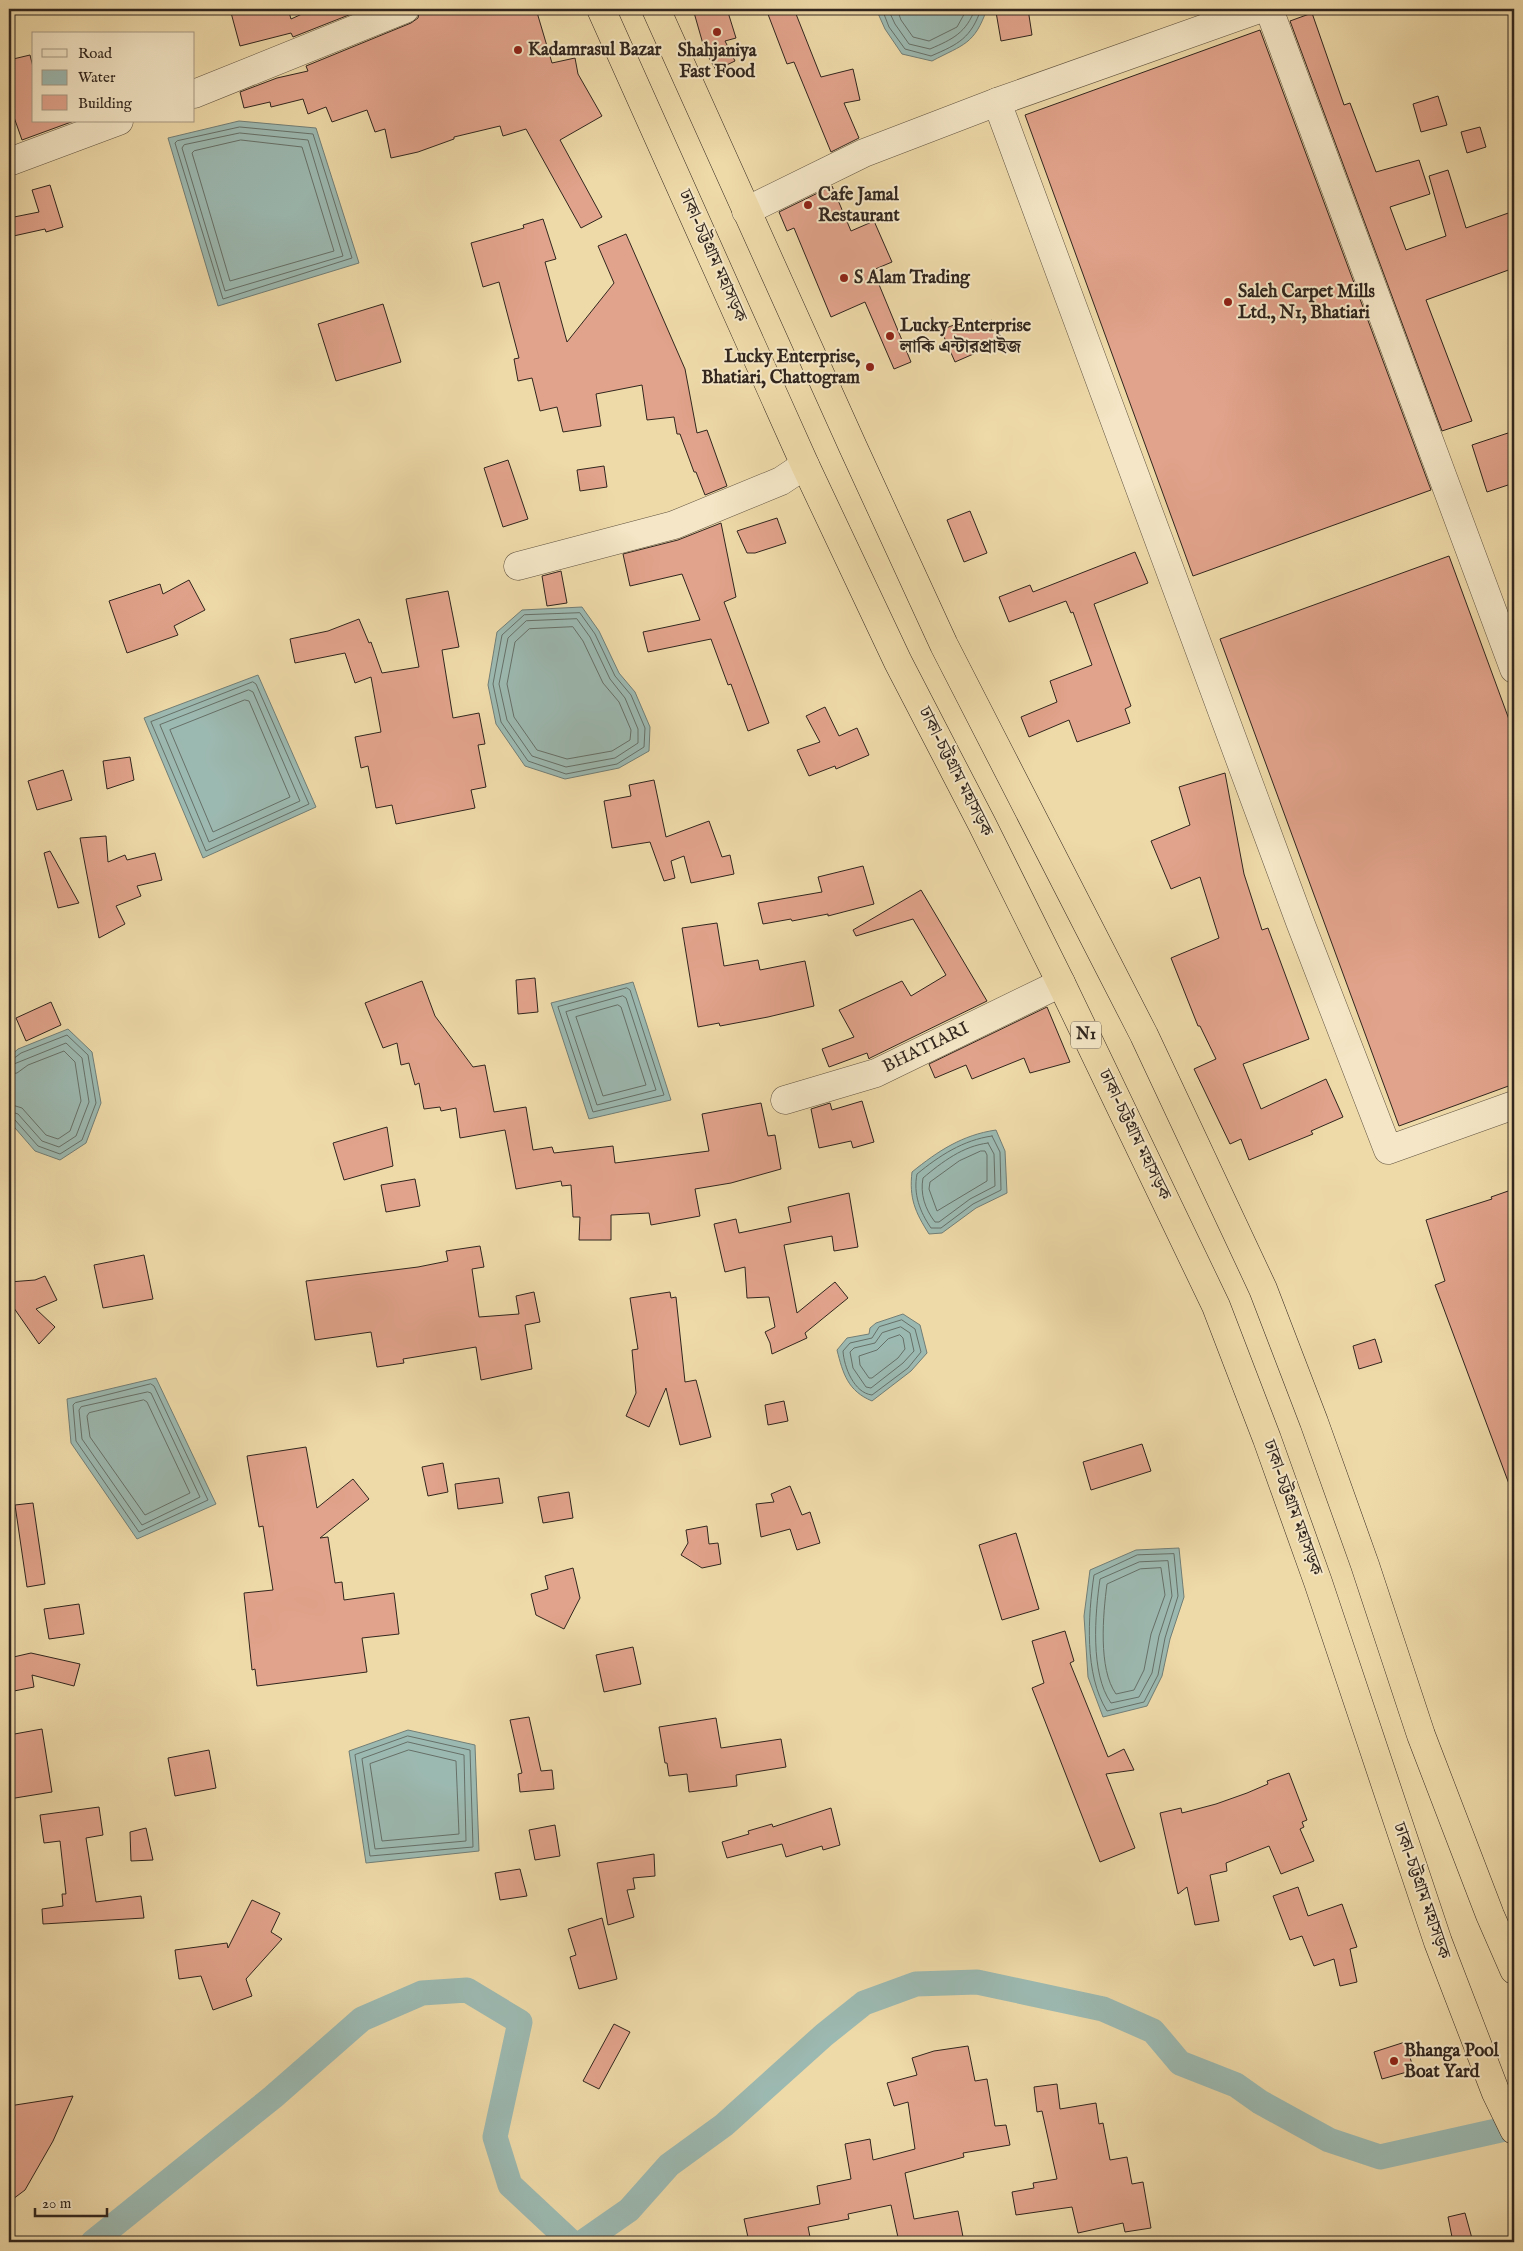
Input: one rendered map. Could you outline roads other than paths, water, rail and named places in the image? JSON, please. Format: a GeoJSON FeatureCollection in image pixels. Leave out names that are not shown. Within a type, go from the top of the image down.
{"type":"FeatureCollection","features":[{"type":"Feature","properties":{"kind":"highway","name":"ঢাকা-চট্টগ্রাম মহাসড়ক"},"geometry":{"type":"LineString","coordinates":[[601,9],[806,465],[898,662],[982,824],[1061,983],[1211,1297],[1267,1439],[1318,1582],[1438,1942],[1496,2093],[1514,2130]]}},
{"type":"Feature","properties":{"kind":"highway"},"geometry":{"type":"LineString","coordinates":[[656,9],[944,645],[1144,1034],[1263,1289],[1356,1538],[1422,1735],[1490,1915],[1514,1970]]}},
{"type":"Feature","properties":{"kind":"street"},"geometry":{"type":"LineString","coordinates":[[195,94],[406,9]]}},
{"type":"Feature","properties":{"kind":"street"},"geometry":{"type":"LineString","coordinates":[[746,211],[864,153],[997,102],[1259,9]]}},
{"type":"Feature","properties":{"kind":"street"},"geometry":{"type":"LineString","coordinates":[[1269,9],[1514,669]]}},
{"type":"Feature","properties":{"kind":"street"},"geometry":{"type":"LineString","coordinates":[[997,102],[1300,922],[1388,1150],[1514,1105]]}},
{"type":"Feature","properties":{"kind":"street"},"geometry":{"type":"LineString","coordinates":[[9,162],[116,122]]}},
{"type":"Feature","properties":{"kind":"street"},"geometry":{"type":"LineString","coordinates":[[518,566],[674,525],[781,481],[806,465]]}},
{"type":"Feature","properties":{"kind":"street","name":"BHATIARI"},"geometry":{"type":"LineString","coordinates":[[785,1100],[876,1073],[1061,983]]}},
{"type":"Feature","properties":{"kind":"water"},"geometry":{"type":"Polygon","coordinates":[[[876,9],[987,9],[977,30],[967,42],[932,61],[902,54],[885,29],[876,9]]]}},
{"type":"Feature","properties":{"kind":"water"},"geometry":{"type":"Polygon","coordinates":[[[239,121],[316,128],[359,263],[218,306],[168,138],[239,121]]]}},
{"type":"Feature","properties":{"kind":"water"},"geometry":{"type":"Polygon","coordinates":[[[582,607],[599,631],[619,673],[635,692],[650,727],[649,751],[619,768],[565,779],[525,766],[496,724],[488,685],[497,632],[522,610],[582,607]]]}},
{"type":"Feature","properties":{"kind":"water"},"geometry":{"type":"Polygon","coordinates":[[[258,675],[316,807],[203,858],[144,718],[258,675]]]}},
{"type":"Feature","properties":{"kind":"water"},"geometry":{"type":"Polygon","coordinates":[[[633,982],[671,1100],[589,1119],[551,1003],[633,982]]]}},
{"type":"Feature","properties":{"kind":"water"},"geometry":{"type":"Polygon","coordinates":[[[68,1029],[92,1052],[101,1103],[86,1143],[60,1160],[35,1151],[9,1121],[9,1057],[18,1049],[68,1029]]]}},
{"type":"Feature","properties":{"kind":"water"},"geometry":{"type":"Polygon","coordinates":[[[996,1130],[1005,1151],[1007,1193],[976,1208],[942,1233],[929,1234],[920,1219],[912,1197],[912,1172],[931,1157],[961,1140],[996,1130]]]}},
{"type":"Feature","properties":{"kind":"water"},"geometry":{"type":"Polygon","coordinates":[[[903,1314],[920,1325],[927,1353],[911,1371],[872,1401],[852,1387],[844,1374],[837,1350],[847,1338],[869,1334],[870,1328],[876,1323],[903,1314]]]}},
{"type":"Feature","properties":{"kind":"water"},"geometry":{"type":"Polygon","coordinates":[[[156,1378],[216,1504],[137,1539],[71,1443],[67,1399],[156,1378]]]}},
{"type":"Feature","properties":{"kind":"water"},"geometry":{"type":"Polygon","coordinates":[[[1179,1548],[1184,1597],[1170,1639],[1162,1676],[1147,1706],[1103,1717],[1088,1677],[1084,1616],[1090,1570],[1136,1550],[1179,1548]]]}},
{"type":"Feature","properties":{"kind":"water"},"geometry":{"type":"Polygon","coordinates":[[[408,1730],[475,1745],[479,1851],[366,1863],[349,1751],[408,1730]]]}},
{"type":"Feature","properties":{"kind":"waterway"},"geometry":{"type":"LineString","coordinates":[[583,2242],[629,2210],[669,2165],[724,2125],[824,2035],[864,2003],[916,1984],[977,1982],[1103,2009],[1153,2031],[1180,2063],[1236,2085],[1260,2102],[1329,2140],[1380,2157],[1514,2127]]}},
{"type":"Feature","properties":{"kind":"waterway"},"geometry":{"type":"LineString","coordinates":[[93,2242],[273,2097],[362,2019],[422,1993],[467,1990],[520,2022],[495,2137],[510,2185],[571,2242]]}},
{"type":"Feature","properties":{"kind":"place","name":"Shahjaniya Fast Food"},"geometry":{"type":"Point","coordinates":[717,32]}},
{"type":"Feature","properties":{"kind":"place","name":"Kadamrasul Bazar"},"geometry":{"type":"Point","coordinates":[518,50]}},
{"type":"Feature","properties":{"kind":"place","name":"Cafe Jamal Restaurant"},"geometry":{"type":"Point","coordinates":[808,205]}},
{"type":"Feature","properties":{"kind":"place","name":"S Alam Trading"},"geometry":{"type":"Point","coordinates":[844,278]}},
{"type":"Feature","properties":{"kind":"place","name":"Saleh Carpet Mills Ltd., N1, Bhatiari"},"geometry":{"type":"Point","coordinates":[1228,302]}},
{"type":"Feature","properties":{"kind":"place","name":"Lucky Enterprise লাকি এন্টারপ্রাইজ"},"geometry":{"type":"Point","coordinates":[890,336]}},
{"type":"Feature","properties":{"kind":"place","name":"Lucky Enterprise, Bhatiari, Chattogram"},"geometry":{"type":"Point","coordinates":[870,367]}},
{"type":"Feature","properties":{"kind":"place","name":"Bhanga Pool Boat Yard"},"geometry":{"type":"Point","coordinates":[1394,2061]}}]}
